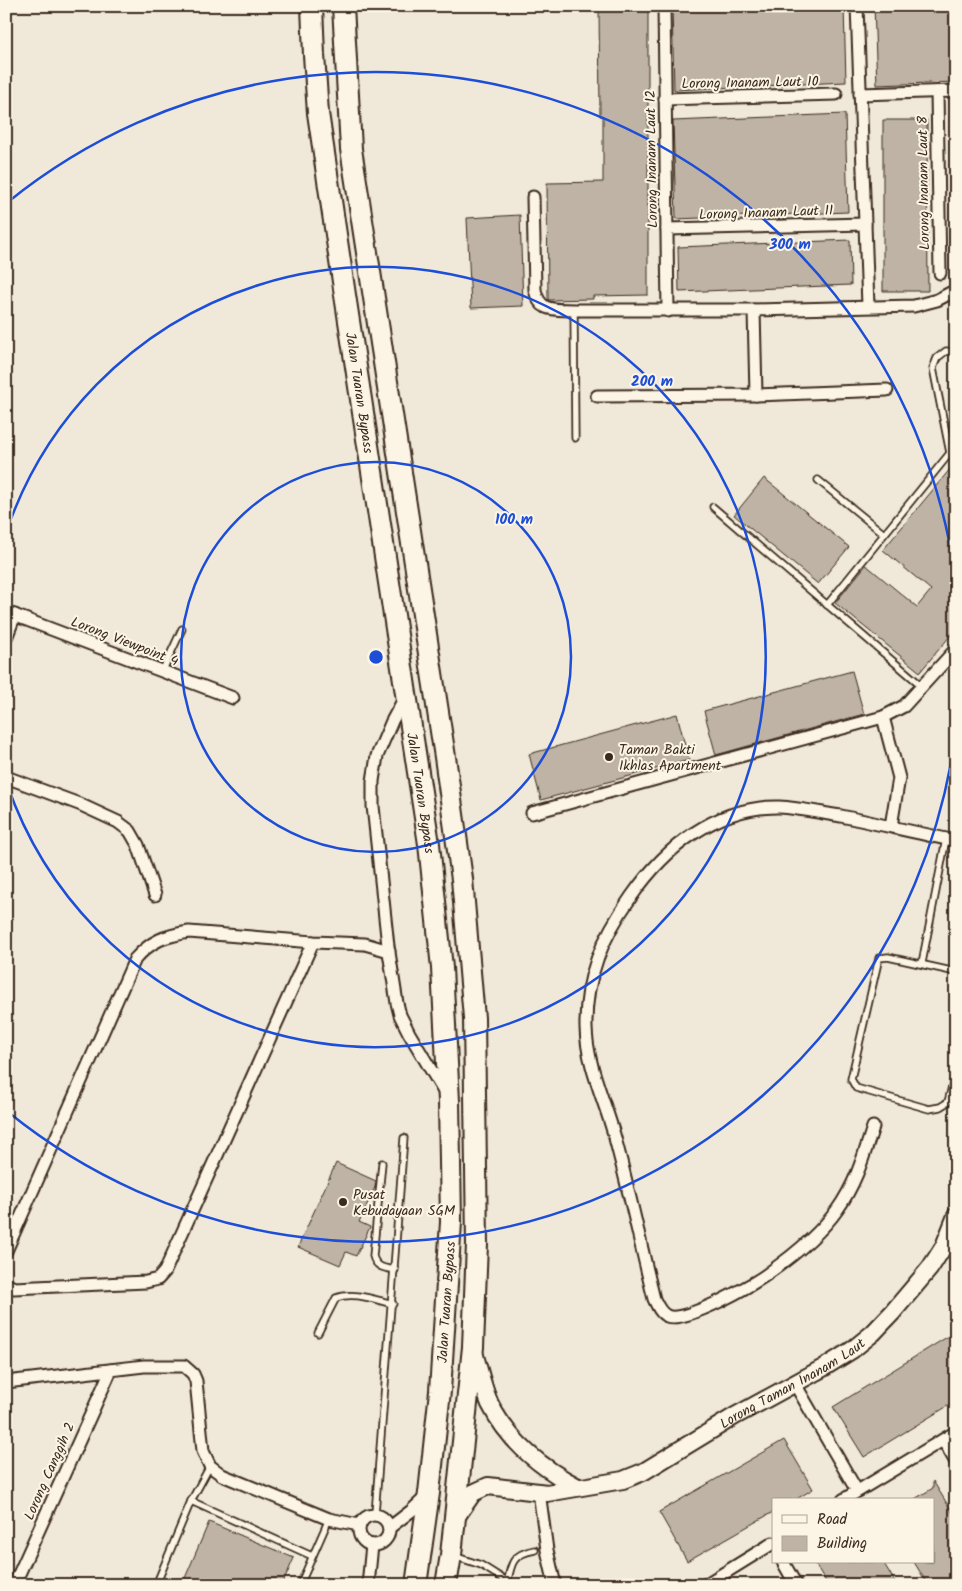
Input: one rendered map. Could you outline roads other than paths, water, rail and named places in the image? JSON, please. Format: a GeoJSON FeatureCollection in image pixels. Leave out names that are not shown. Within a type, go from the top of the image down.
{"type":"FeatureCollection","features":[{"type":"Feature","properties":{"kind":"highway","name":"Jalan Tuaran Bypass"},"geometry":{"type":"LineString","coordinates":[[312,6],[318,113],[344,295],[429,844],[441,959],[449,1101],[451,1222],[440,1391],[429,1493],[416,1585]]}},
{"type":"Feature","properties":{"kind":"highway","name":"Jalan Tuaran Bypass"},"geometry":{"type":"LineString","coordinates":[[343,6],[351,149],[433,678],[462,879],[474,1018],[477,1244],[473,1347],[451,1555],[446,1585]]}},
{"type":"Feature","properties":{"kind":"main road","name":"Lorong Taman Inanam Laut"},"geometry":{"type":"LineString","coordinates":[[454,1520],[468,1498],[479,1489],[488,1486],[547,1493],[623,1480],[644,1472],[735,1416],[795,1384],[852,1350],[892,1314],[930,1268],[944,1246],[956,1216]]}},
{"type":"Feature","properties":{"kind":"main road"},"geometry":{"type":"LineString","coordinates":[[473,1347],[489,1402],[512,1437],[541,1465],[578,1487]]}},
{"type":"Feature","properties":{"kind":"street","name":"Lorong Inanam Laut 12"},"geometry":{"type":"LineString","coordinates":[[664,6],[668,311]]}},
{"type":"Feature","properties":{"kind":"street"},"geometry":{"type":"LineString","coordinates":[[857,6],[868,306]]}},
{"type":"Feature","properties":{"kind":"street"},"geometry":{"type":"LineString","coordinates":[[860,94],[956,91]]}},
{"type":"Feature","properties":{"kind":"street","name":"Lorong Inanam Laut 8"},"geometry":{"type":"LineString","coordinates":[[937,92],[940,273]]}},
{"type":"Feature","properties":{"kind":"street","name":"Lorong Inanam Laut 10"},"geometry":{"type":"LineString","coordinates":[[665,99],[836,94]]}},
{"type":"Feature","properties":{"kind":"street"},"geometry":{"type":"LineString","coordinates":[[533,197],[535,290],[540,305],[548,308],[668,311],[925,304],[956,290]]}},
{"type":"Feature","properties":{"kind":"street","name":"Lorong Inanam Laut 11"},"geometry":{"type":"LineString","coordinates":[[667,229],[865,224]]}},
{"type":"Feature","properties":{"kind":"street"},"geometry":{"type":"LineString","coordinates":[[754,310],[756,395]]}},
{"type":"Feature","properties":{"kind":"street"},"geometry":{"type":"LineString","coordinates":[[597,396],[756,395],[887,390]]}},
{"type":"Feature","properties":{"kind":"street"},"geometry":{"type":"LineString","coordinates":[[6,638],[11,614]]}},
{"type":"Feature","properties":{"kind":"street","name":"Lorong Viewpoint 4"},"geometry":{"type":"LineString","coordinates":[[11,614],[233,698]]}},
{"type":"Feature","properties":{"kind":"street"},"geometry":{"type":"LineString","coordinates":[[532,813],[883,717],[904,706],[956,649]]}},
{"type":"Feature","properties":{"kind":"street"},"geometry":{"type":"LineString","coordinates":[[406,694],[377,756],[373,781],[373,806],[389,951],[400,1015],[449,1101]]}},
{"type":"Feature","properties":{"kind":"street"},"geometry":{"type":"LineString","coordinates":[[883,717],[899,778],[891,826]]}},
{"type":"Feature","properties":{"kind":"street"},"geometry":{"type":"LineString","coordinates":[[6,776],[79,804],[118,822],[130,831],[138,845],[154,895]]}},
{"type":"Feature","properties":{"kind":"street"},"geometry":{"type":"LineString","coordinates":[[873,1127],[857,1177],[836,1212],[815,1235],[770,1273],[746,1287],[687,1316],[668,1317],[661,1312],[654,1299],[616,1142],[590,1056],[586,1030],[593,968],[603,941],[618,915],[638,887],[667,854],[688,836],[726,816],[749,810],[777,807],[803,809],[951,840]]}},
{"type":"Feature","properties":{"kind":"street"},"geometry":{"type":"LineString","coordinates":[[6,1251],[135,959],[145,947],[173,935],[190,932],[313,942],[365,944],[389,951]]}},
{"type":"Feature","properties":{"kind":"street"},"geometry":{"type":"LineString","coordinates":[[365,944],[387,934]]}},
{"type":"Feature","properties":{"kind":"street"},"geometry":{"type":"LineString","coordinates":[[6,1284],[14,1288],[146,1282],[158,1279],[165,1270],[313,942]]}},
{"type":"Feature","properties":{"kind":"street"},"geometry":{"type":"LineString","coordinates":[[7,1383],[111,1370],[184,1366],[189,1369],[196,1382],[203,1451],[210,1466],[222,1475],[329,1519],[359,1525]]}},
{"type":"Feature","properties":{"kind":"street","name":"Lorong Canggih 2"},"geometry":{"type":"LineString","coordinates":[[14,1585],[111,1370]]}},
{"type":"Feature","properties":{"kind":"street"},"geometry":{"type":"LineString","coordinates":[[795,1384],[857,1491]]}},
{"type":"Feature","properties":{"kind":"street"},"geometry":{"type":"LineString","coordinates":[[846,1498],[956,1432]]}},
{"type":"Feature","properties":{"kind":"street"},"geometry":{"type":"LineString","coordinates":[[943,1440],[956,1462]]}},
{"type":"Feature","properties":{"kind":"street"},"geometry":{"type":"LineString","coordinates":[[539,1492],[547,1550],[555,1585]]}},
{"type":"Feature","properties":{"kind":"street"},"geometry":{"type":"LineString","coordinates":[[389,1528],[411,1511],[429,1493]]}},
{"type":"Feature","properties":{"kind":"street"},"geometry":{"type":"LineString","coordinates":[[375,1514],[385,1519],[389,1532],[385,1541],[372,1545],[361,1538],[359,1525],[365,1517],[375,1514]]}},
{"type":"Feature","properties":{"kind":"street"},"geometry":{"type":"LineString","coordinates":[[368,1585],[372,1545]]}},
{"type":"Feature","properties":{"kind":"street"},"geometry":{"type":"LineString","coordinates":[[705,1585],[772,1545]]}},
{"type":"Feature","properties":{"kind":"street"},"geometry":{"type":"LineString","coordinates":[[784,1564],[796,1585]]}},
{"type":"Feature","properties":{"kind":"lane"},"geometry":{"type":"LineString","coordinates":[[574,310],[576,438]]}},
{"type":"Feature","properties":{"kind":"lane"},"geometry":{"type":"LineString","coordinates":[[827,605],[953,453],[933,368],[937,358],[946,351],[956,352]]}},
{"type":"Feature","properties":{"kind":"lane"},"geometry":{"type":"LineString","coordinates":[[818,480],[884,534]]}},
{"type":"Feature","properties":{"kind":"lane"},"geometry":{"type":"LineString","coordinates":[[713,507],[922,687]]}},
{"type":"Feature","properties":{"kind":"lane"},"geometry":{"type":"LineString","coordinates":[[162,672],[182,629]]}},
{"type":"Feature","properties":{"kind":"lane"},"geometry":{"type":"LineString","coordinates":[[922,963],[951,840]]}},
{"type":"Feature","properties":{"kind":"lane"},"geometry":{"type":"LineString","coordinates":[[956,972],[922,963],[888,957],[879,958],[851,1079],[856,1088],[929,1109],[940,1107],[948,1102],[956,1070]]}},
{"type":"Feature","properties":{"kind":"lane"},"geometry":{"type":"LineString","coordinates":[[375,1514],[393,1304],[404,1138]]}},
{"type":"Feature","properties":{"kind":"lane"},"geometry":{"type":"LineString","coordinates":[[382,1163],[373,1256],[374,1262],[379,1266],[395,1270]]}},
{"type":"Feature","properties":{"kind":"lane"},"geometry":{"type":"LineString","coordinates":[[318,1333],[336,1298],[352,1295],[393,1304]]}},
{"type":"Feature","properties":{"kind":"lane"},"geometry":{"type":"LineString","coordinates":[[156,1585],[191,1502],[210,1466]]}},
{"type":"Feature","properties":{"kind":"lane"},"geometry":{"type":"LineString","coordinates":[[191,1502],[312,1556]]}},
{"type":"Feature","properties":{"kind":"lane"},"geometry":{"type":"LineString","coordinates":[[300,1585],[329,1519]]}},
{"type":"Feature","properties":{"kind":"lane"},"geometry":{"type":"LineString","coordinates":[[451,1555],[481,1565],[508,1583],[515,1558],[522,1553],[535,1550]]}},
{"type":"Feature","properties":{"kind":"place","name":"Taman Bakti Ikhlas Apartment"},"geometry":{"type":"Point","coordinates":[609,757]}},
{"type":"Feature","properties":{"kind":"place","name":"Pusat Kebudayaan SGM"},"geometry":{"type":"Point","coordinates":[343,1202]}}]}
